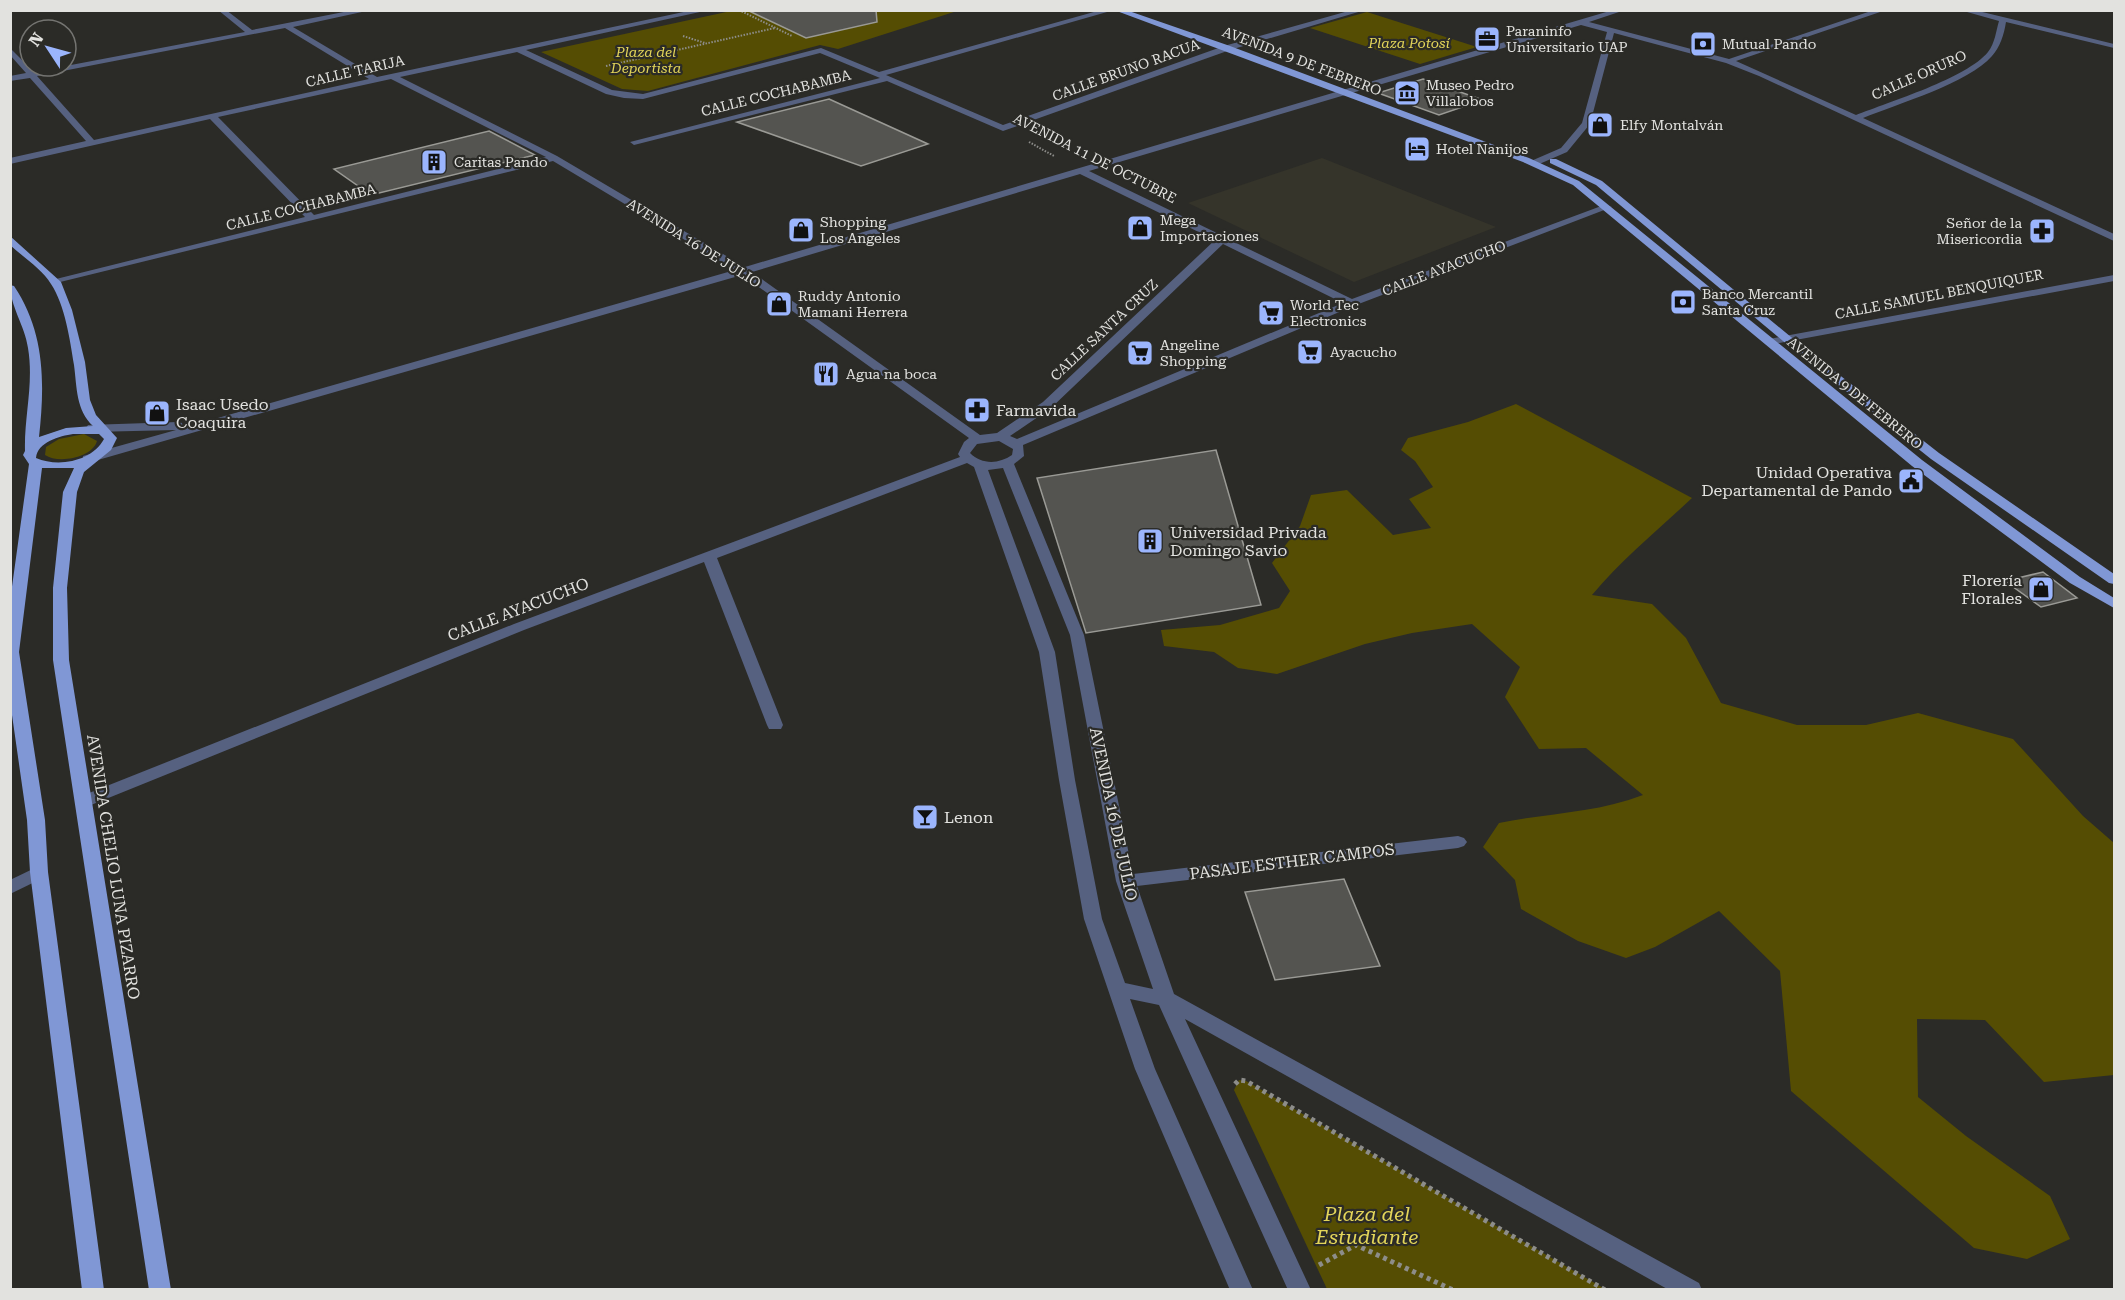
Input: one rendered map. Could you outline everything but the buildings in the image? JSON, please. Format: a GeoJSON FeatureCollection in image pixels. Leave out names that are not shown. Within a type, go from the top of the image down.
{"type":"FeatureCollection","features":[{"type":"Feature","properties":{"kind":"main road","name":"AVENIDA 9 DE FEBRERO"},"geometry":{"type":"LineString","coordinates":[[1117,10],[1227,48],[1534,163],[1576,183],[1917,463],[2075,580],[2115,604]]}},
{"type":"Feature","properties":{"kind":"main road","name":"AVENIDA 9 DE FEBRERO"},"geometry":{"type":"LineString","coordinates":[[1140,10],[1242,44],[1357,90],[1546,158],[1599,183],[1787,339],[1935,456],[2115,580]]}},
{"type":"Feature","properties":{"kind":"main road"},"geometry":{"type":"LineString","coordinates":[[10,239],[56,282],[67,310],[80,362],[84,400],[90,416],[101,430]]}},
{"type":"Feature","properties":{"kind":"main road"},"geometry":{"type":"LineString","coordinates":[[10,288],[25,315],[35,351],[39,389],[11,652],[36,819],[39,872],[93,1290]]}},
{"type":"Feature","properties":{"kind":"main road"},"geometry":{"type":"LineString","coordinates":[[33,457],[56,434],[101,430]]}},
{"type":"Feature","properties":{"kind":"main road","name":"AVENIDA CHELIO LUNA PIZARRO"},"geometry":{"type":"LineString","coordinates":[[101,430],[111,438],[109,444],[88,458],[78,471],[70,492],[60,588],[61,660],[85,801],[160,1290]]}},
{"type":"Feature","properties":{"kind":"main road"},"geometry":{"type":"LineString","coordinates":[[33,457],[55,466],[88,458]]}},
{"type":"Feature","properties":{"kind":"street"},"geometry":{"type":"LineString","coordinates":[[221,10],[250,32]]}},
{"type":"Feature","properties":{"kind":"street"},"geometry":{"type":"LineString","coordinates":[[78,66],[368,10]]}},
{"type":"Feature","properties":{"kind":"street","name":"CALLE TARIJA"},"geometry":{"type":"LineString","coordinates":[[10,161],[392,76],[706,10]]}},
{"type":"Feature","properties":{"kind":"street"},"geometry":{"type":"LineString","coordinates":[[880,74],[1110,10]]}},
{"type":"Feature","properties":{"kind":"street","name":"CALLE BRUNO RACUA"},"geometry":{"type":"LineString","coordinates":[[1003,128],[1227,48],[1362,10]]}},
{"type":"Feature","properties":{"kind":"street"},"geometry":{"type":"LineString","coordinates":[[1729,61],[1882,10]]}},
{"type":"Feature","properties":{"kind":"street"},"geometry":{"type":"LineString","coordinates":[[1963,10],[2002,22],[2115,46]]}},
{"type":"Feature","properties":{"kind":"street"},"geometry":{"type":"LineString","coordinates":[[88,458],[744,271],[1620,11]]}},
{"type":"Feature","properties":{"kind":"street"},"geometry":{"type":"LineString","coordinates":[[1579,22],[1729,61],[1858,117],[2079,224],[2115,238]]}},
{"type":"Feature","properties":{"kind":"street","name":"CALLE ORURO"},"geometry":{"type":"LineString","coordinates":[[1858,117],[1953,76],[1986,58],[1999,40],[2002,22]]}},
{"type":"Feature","properties":{"kind":"street"},"geometry":{"type":"LineString","coordinates":[[285,26],[377,80]]}},
{"type":"Feature","properties":{"kind":"street"},"geometry":{"type":"LineString","coordinates":[[1534,163],[1564,150],[1586,124],[1611,32]]}},
{"type":"Feature","properties":{"kind":"street"},"geometry":{"type":"LineString","coordinates":[[517,49],[609,92],[643,97],[821,50]]}},
{"type":"Feature","properties":{"kind":"street","name":"AVENIDA 11 DE OCTUBRE"},"geometry":{"type":"LineString","coordinates":[[821,50],[1003,128]]}},
{"type":"Feature","properties":{"kind":"street","name":"AVENIDA 16 DE JULIO"},"geometry":{"type":"LineString","coordinates":[[392,76],[554,158],[744,271],[978,439]]}},
{"type":"Feature","properties":{"kind":"street"},"geometry":{"type":"LineString","coordinates":[[33,78],[92,143]]}},
{"type":"Feature","properties":{"kind":"street","name":"CALLE COCHABAMBA"},"geometry":{"type":"LineString","coordinates":[[634,142],[890,78]]}},
{"type":"Feature","properties":{"kind":"street"},"geometry":{"type":"LineString","coordinates":[[213,117],[312,218]]}},
{"type":"Feature","properties":{"kind":"street","name":"CALLE COCHABAMBA"},"geometry":{"type":"LineString","coordinates":[[56,282],[554,158]]}},
{"type":"Feature","properties":{"kind":"street","name":"AVENIDA 11 DE OCTUBRE"},"geometry":{"type":"LineString","coordinates":[[1080,171],[1223,238],[1352,303]]}},
{"type":"Feature","properties":{"kind":"street","name":"CALLE AYACUCHO"},"geometry":{"type":"LineString","coordinates":[[1016,444],[1352,303],[1607,207]]}},
{"type":"Feature","properties":{"kind":"street"},"geometry":{"type":"LineString","coordinates":[[2079,224],[2115,249]]}},
{"type":"Feature","properties":{"kind":"street","name":"CALLE SANTA CRUZ"},"geometry":{"type":"LineString","coordinates":[[999,437],[1047,405],[1223,238]]}},
{"type":"Feature","properties":{"kind":"street","name":"CALLE SAMUEL BENQUIQUER"},"geometry":{"type":"LineString","coordinates":[[1769,342],[2115,278]]}},
{"type":"Feature","properties":{"kind":"street"},"geometry":{"type":"LineString","coordinates":[[101,430],[214,422]]}},
{"type":"Feature","properties":{"kind":"street"},"geometry":{"type":"LineString","coordinates":[[1007,463],[1018,456],[1019,448],[1016,444],[999,437],[978,439],[966,446],[964,454],[974,462],[1047,652],[1067,780],[1093,919],[1145,1069],[1242,1290]]}},
{"type":"Feature","properties":{"kind":"street","name":"CALLE AYACUCHO"},"geometry":{"type":"LineString","coordinates":[[85,801],[519,627],[709,556],[974,462],[1007,463]]}},
{"type":"Feature","properties":{"kind":"street","name":"AVENIDA 16 DE JULIO"},"geometry":{"type":"LineString","coordinates":[[1007,463],[1077,634],[1125,881],[1166,999],[1300,1290]]}},
{"type":"Feature","properties":{"kind":"street"},"geometry":{"type":"LineString","coordinates":[[709,556],[775,726]]}},
{"type":"Feature","properties":{"kind":"street","name":"PASAJE ESTHER CAMPOS"},"geometry":{"type":"LineString","coordinates":[[1125,881],[1458,842]]}},
{"type":"Feature","properties":{"kind":"street"},"geometry":{"type":"LineString","coordinates":[[10,888],[39,872]]}},
{"type":"Feature","properties":{"kind":"street"},"geometry":{"type":"LineString","coordinates":[[1117,989],[1166,999],[1691,1290]]}},
{"type":"Feature","properties":{"kind":"path"},"geometry":{"type":"LineString","coordinates":[[739,10],[821,50]]}},
{"type":"Feature","properties":{"kind":"path"},"geometry":{"type":"LineString","coordinates":[[572,74],[775,28]]}},
{"type":"Feature","properties":{"kind":"path","name":"AVENIDA 11 DE OCTUBRE"},"geometry":{"type":"LineString","coordinates":[[1003,128],[1080,171]]}},
{"type":"Feature","properties":{"kind":"path"},"geometry":{"type":"LineString","coordinates":[[1246,1081],[1605,1290]]}},
{"type":"Feature","properties":{"kind":"path"},"geometry":{"type":"LineString","coordinates":[[1316,1267],[1356,1245],[1454,1290]]}},
{"type":"Feature","properties":{"kind":"shaded area"},"geometry":{"type":"Polygon","coordinates":[[[1322,158],[1496,227],[1354,282],[1188,203],[1322,158]]]}},
{"type":"Feature","properties":{"kind":"green space","name":"Plaza del Deportista"},"geometry":{"type":"Polygon","coordinates":[[[731,11],[957,11],[838,49],[820,45],[648,91],[622,89],[541,52],[731,11]]]}},
{"type":"Feature","properties":{"kind":"green space","name":"Plaza Potosí"},"geometry":{"type":"Polygon","coordinates":[[[1367,12],[1477,47],[1420,64],[1310,28],[1367,12]]]}},
{"type":"Feature","properties":{"kind":"green space"},"geometry":{"type":"Polygon","coordinates":[[[1516,404],[1692,498],[1628,557],[1592,595],[1652,604],[1686,638],[1721,703],[1797,725],[1866,725],[1918,713],[2013,739],[2083,816],[2114,843],[2114,1075],[2044,1082],[1985,1020],[1917,1019],[1918,1097],[1966,1136],[2050,1196],[2070,1239],[2027,1259],[1974,1248],[1791,1091],[1780,971],[1719,911],[1655,947],[1626,958],[1578,941],[1521,909],[1515,880],[1483,847],[1499,823],[1608,806],[1643,795],[1586,748],[1539,749],[1505,697],[1520,667],[1472,624],[1412,633],[1365,644],[1277,674],[1238,668],[1214,652],[1164,646],[1161,630],[1220,625],[1279,608],[1290,591],[1272,563],[1300,526],[1311,495],[1347,490],[1393,535],[1431,528],[1409,499],[1433,487],[1415,461],[1401,450],[1408,438],[1468,422],[1516,404]]]}},
{"type":"Feature","properties":{"kind":"green space"},"geometry":{"type":"Polygon","coordinates":[[[84,434],[97,441],[89,452],[66,459],[51,458],[45,455],[46,447],[59,439],[84,434]]]}},
{"type":"Feature","properties":{"kind":"green space","name":"Plaza del Estudiante"},"geometry":{"type":"Polygon","coordinates":[[[1239,1080],[1246,1081],[1605,1289],[1327,1289],[1234,1090],[1239,1080]]]}},
{"type":"Feature","properties":{"kind":"place","name":"Paraninfo Universitario UAP"},"geometry":{"type":"Point","coordinates":[1487,39]}},
{"type":"Feature","properties":{"kind":"place","name":"Mutual Pando"},"geometry":{"type":"Point","coordinates":[1703,44]}},
{"type":"Feature","properties":{"kind":"place","name":"Museo Pedro Villalobos"},"geometry":{"type":"Point","coordinates":[1407,93]}},
{"type":"Feature","properties":{"kind":"place","name":"Elfy Montalván"},"geometry":{"type":"Point","coordinates":[1600,125]}},
{"type":"Feature","properties":{"kind":"place","name":"Hotel Nanijos"},"geometry":{"type":"Point","coordinates":[1417,149]}},
{"type":"Feature","properties":{"kind":"place","name":"Caritas Pando"},"geometry":{"type":"Point","coordinates":[434,162]}},
{"type":"Feature","properties":{"kind":"place","name":"Mega Importaciones"},"geometry":{"type":"Point","coordinates":[1140,228]}},
{"type":"Feature","properties":{"kind":"place","name":"Shopping Los Angeles"},"geometry":{"type":"Point","coordinates":[801,230]}},
{"type":"Feature","properties":{"kind":"place","name":"Señor de la Misericordia"},"geometry":{"type":"Point","coordinates":[2042,231]}},
{"type":"Feature","properties":{"kind":"place","name":"Banco Mercantil Santa Cruz"},"geometry":{"type":"Point","coordinates":[1683,302]}},
{"type":"Feature","properties":{"kind":"place","name":"Ruddy Antonio Mamani Herrera"},"geometry":{"type":"Point","coordinates":[779,304]}},
{"type":"Feature","properties":{"kind":"place","name":"World Tec Electronics"},"geometry":{"type":"Point","coordinates":[1271,313]}},
{"type":"Feature","properties":{"kind":"place","name":"Ayacucho"},"geometry":{"type":"Point","coordinates":[1310,352]}},
{"type":"Feature","properties":{"kind":"place","name":"Angeline Shopping"},"geometry":{"type":"Point","coordinates":[1140,353]}},
{"type":"Feature","properties":{"kind":"place","name":"Agua na boca"},"geometry":{"type":"Point","coordinates":[826,374]}},
{"type":"Feature","properties":{"kind":"place","name":"Farmavida"},"geometry":{"type":"Point","coordinates":[977,410]}},
{"type":"Feature","properties":{"kind":"place","name":"Isaac Usedo Coaquira"},"geometry":{"type":"Point","coordinates":[157,413]}},
{"type":"Feature","properties":{"kind":"place","name":"Unidad Operativa Departamental de Pando"},"geometry":{"type":"Point","coordinates":[1911,481]}},
{"type":"Feature","properties":{"kind":"place","name":"Universidad Privada Domingo Savio"},"geometry":{"type":"Point","coordinates":[1150,541]}},
{"type":"Feature","properties":{"kind":"place","name":"Florería Florales"},"geometry":{"type":"Point","coordinates":[2041,589]}},
{"type":"Feature","properties":{"kind":"place","name":"Lenon"},"geometry":{"type":"Point","coordinates":[925,817]}}]}
